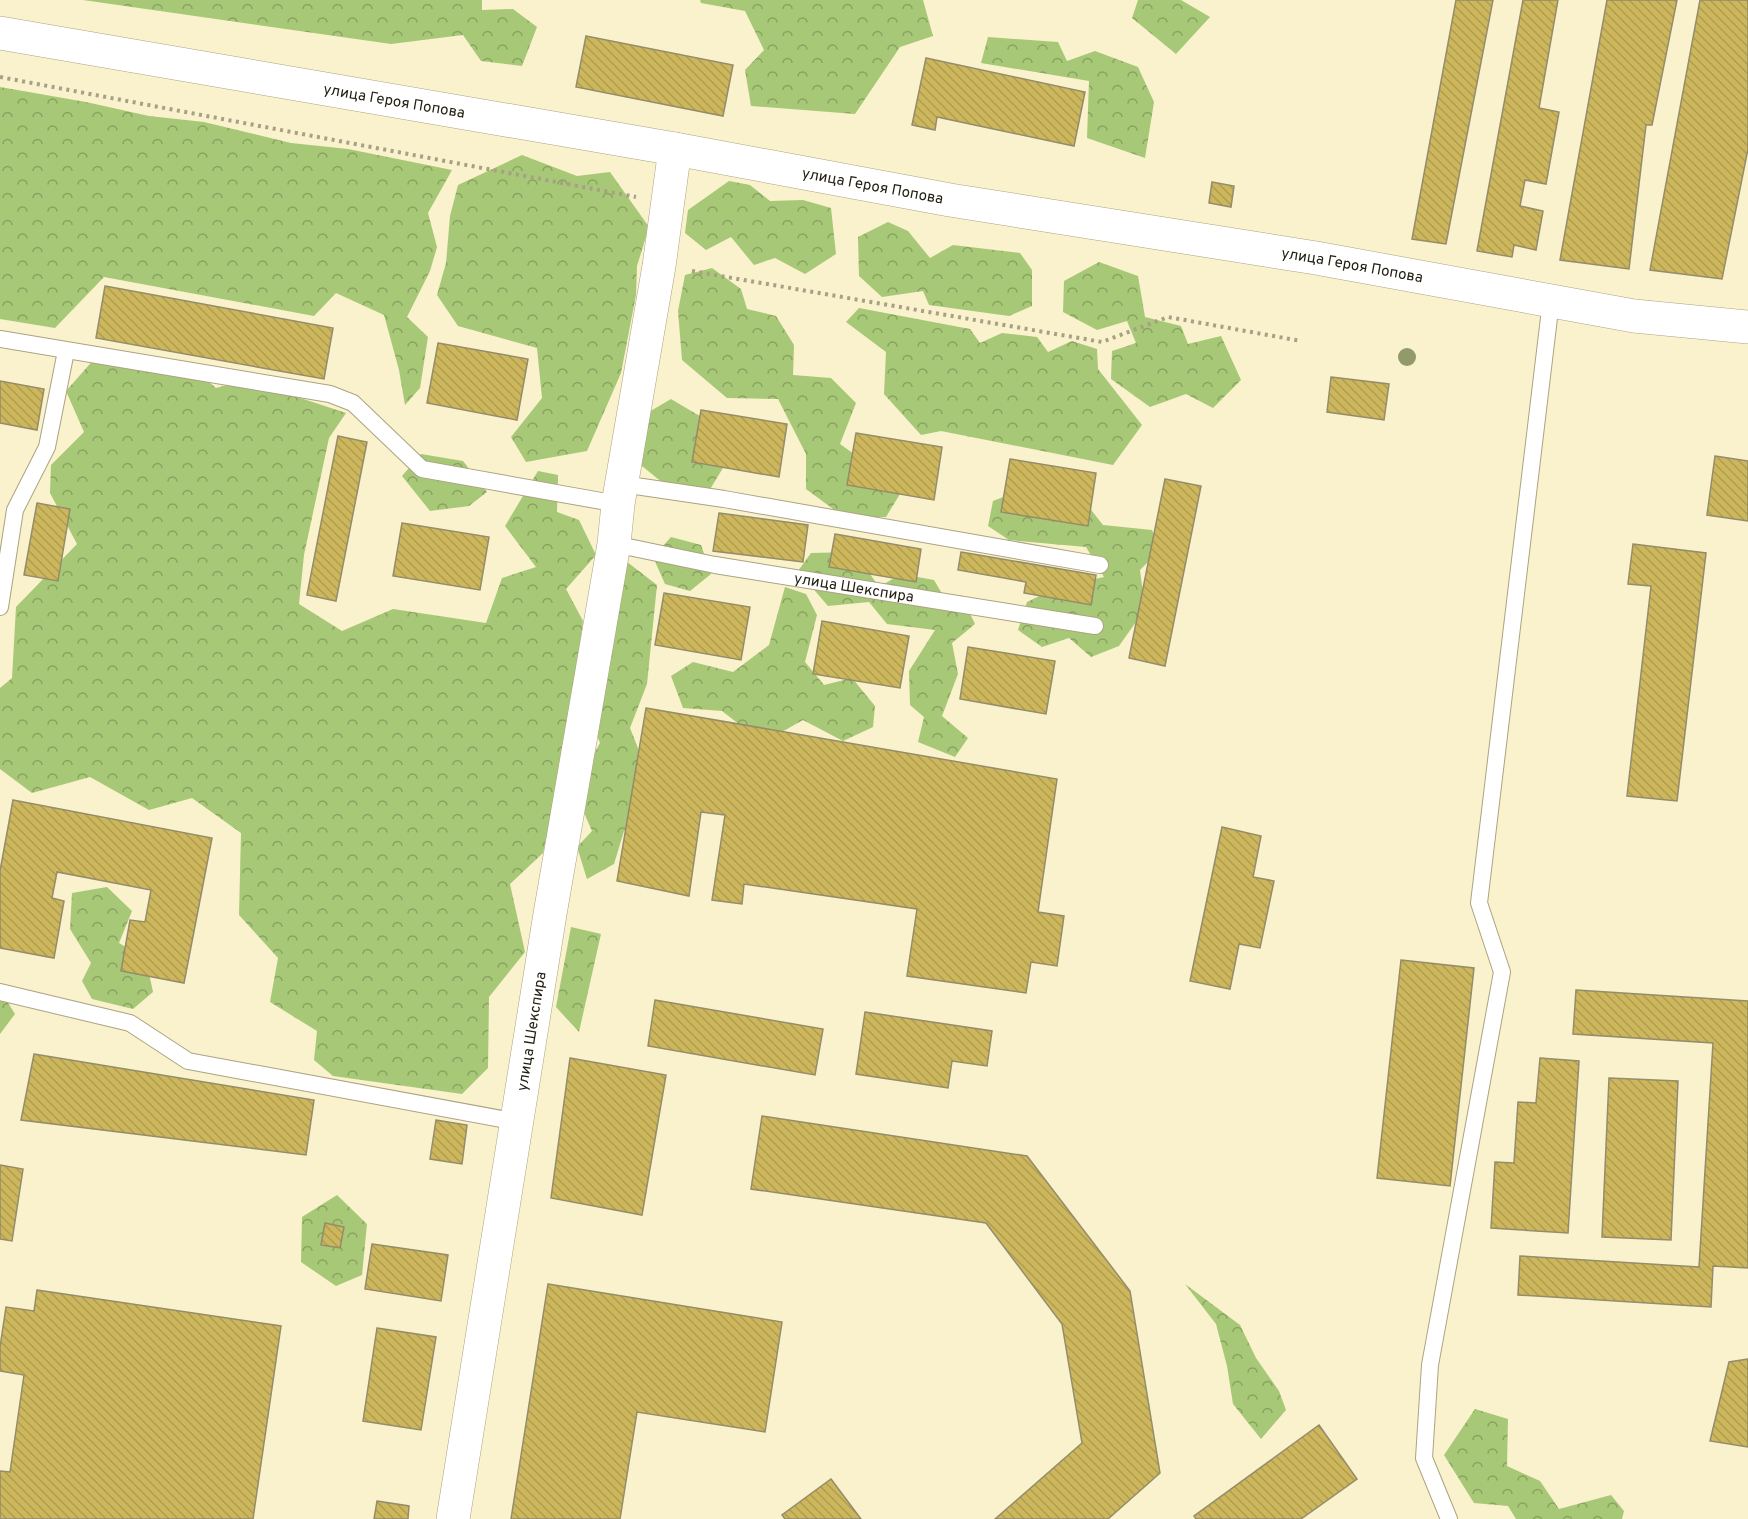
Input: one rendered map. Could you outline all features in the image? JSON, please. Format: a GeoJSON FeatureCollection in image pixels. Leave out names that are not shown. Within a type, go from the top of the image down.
{"type":"FeatureCollection","features":[{"type":"Feature","properties":{"kind":"street","name":"улица Героя Попова"},"geometry":{"type":"LineString","coordinates":[[0,33],[675,149],[950,200],[1316,258],[1634,316],[1748,327]]}},
{"type":"Feature","properties":{"kind":"street","name":"улица Шекспира"},"geometry":{"type":"LineString","coordinates":[[453,1519],[550,914],[614,544],[620,494],[659,266],[675,149]]}},
{"type":"Feature","properties":{"kind":"lane"},"geometry":{"type":"LineString","coordinates":[[1449,1519],[1424,1458],[1430,1365],[1502,972],[1479,903],[1551,301]]}},
{"type":"Feature","properties":{"kind":"lane"},"geometry":{"type":"LineString","coordinates":[[0,339],[330,394],[353,403],[422,469],[620,494],[723,499],[1100,566]]}},
{"type":"Feature","properties":{"kind":"lane"},"geometry":{"type":"LineString","coordinates":[[0,607],[15,510],[47,447],[66,351]]}},
{"type":"Feature","properties":{"kind":"lane","name":"улица Шекспира"},"geometry":{"type":"LineString","coordinates":[[614,544],[715,565],[1095,626]]}},
{"type":"Feature","properties":{"kind":"lane"},"geometry":{"type":"LineString","coordinates":[[0,992],[130,1023],[188,1061],[518,1122]]}},
{"type":"Feature","properties":{"kind":"path"},"geometry":{"type":"LineString","coordinates":[[0,77],[668,203]]}},
{"type":"Feature","properties":{"kind":"path"},"geometry":{"type":"LineString","coordinates":[[659,266],[1102,342],[1168,317],[1301,341]]}},
{"type":"Feature","properties":{"kind":"green space"},"geometry":{"type":"Polygon","coordinates":[[[83,0],[482,0],[482,10],[513,9],[537,27],[522,66],[481,61],[463,35],[391,44],[83,0]]]}},
{"type":"Feature","properties":{"kind":"green space"},"geometry":{"type":"Polygon","coordinates":[[[700,0],[923,0],[933,36],[900,47],[855,114],[751,106],[745,70],[764,50],[745,11],[701,3],[700,0]]]}},
{"type":"Feature","properties":{"kind":"green space"},"geometry":{"type":"Polygon","coordinates":[[[1138,0],[1181,0],[1210,17],[1176,54],[1132,18],[1138,0]]]}},
{"type":"Feature","properties":{"kind":"green space"},"geometry":{"type":"Polygon","coordinates":[[[988,37],[1058,42],[1067,61],[1095,51],[1138,67],[1154,102],[1145,158],[1087,138],[1089,81],[981,63],[988,37]]]}},
{"type":"Feature","properties":{"kind":"green space"},"geometry":{"type":"Polygon","coordinates":[[[0,87],[149,116],[204,122],[291,143],[348,149],[452,170],[428,213],[437,247],[430,271],[407,317],[428,337],[420,388],[405,405],[399,370],[384,315],[336,293],[314,316],[104,277],[55,328],[0,319],[0,87]]]}},
{"type":"Feature","properties":{"kind":"green space"},"geometry":{"type":"Polygon","coordinates":[[[522,155],[577,176],[610,172],[649,227],[637,266],[636,295],[621,373],[587,451],[526,462],[511,437],[542,398],[537,348],[458,326],[437,295],[446,263],[450,216],[458,185],[522,155]]]}},
{"type":"Feature","properties":{"kind":"green space"},"geometry":{"type":"Polygon","coordinates":[[[729,181],[750,185],[770,201],[803,200],[831,208],[836,254],[805,274],[775,258],[754,265],[731,237],[706,250],[685,233],[688,210],[729,181]]]}},
{"type":"Feature","properties":{"kind":"green space"},"geometry":{"type":"Polygon","coordinates":[[[888,222],[908,231],[930,258],[953,245],[1020,253],[1032,270],[1032,306],[1009,316],[929,305],[923,291],[882,297],[859,276],[858,237],[888,222]]]}},
{"type":"Feature","properties":{"kind":"green space"},"geometry":{"type":"Polygon","coordinates":[[[1099,262],[1138,276],[1145,317],[1181,326],[1188,344],[1221,336],[1241,380],[1213,408],[1186,394],[1150,407],[1111,379],[1112,351],[1136,343],[1127,321],[1097,330],[1063,312],[1064,281],[1099,262]]]}},
{"type":"Feature","properties":{"kind":"green space"},"geometry":{"type":"Polygon","coordinates":[[[712,268],[741,289],[747,309],[776,316],[794,345],[793,375],[831,378],[856,403],[840,444],[903,489],[886,517],[844,517],[806,489],[806,454],[778,399],[727,398],[682,360],[678,311],[685,275],[712,268]]]}},
{"type":"Feature","properties":{"kind":"green space"},"geometry":{"type":"Polygon","coordinates":[[[859,308],[970,329],[980,343],[1002,333],[1037,337],[1048,352],[1072,341],[1097,349],[1098,369],[1142,425],[1113,465],[941,431],[921,435],[884,394],[886,352],[846,322],[859,308]]]}},
{"type":"Feature","properties":{"kind":"green space"},"geometry":{"type":"Polygon","coordinates":[[[103,349],[187,363],[216,388],[246,380],[346,413],[329,438],[304,555],[299,604],[342,631],[393,609],[486,623],[502,578],[536,567],[505,526],[538,471],[558,475],[557,512],[579,520],[596,555],[566,589],[583,621],[568,745],[543,853],[510,884],[525,952],[489,997],[488,1068],[462,1094],[333,1076],[314,1060],[317,1031],[270,1002],[278,958],[239,915],[241,833],[192,798],[149,810],[90,777],[32,793],[0,769],[0,688],[12,678],[16,607],[77,544],[50,493],[51,465],[84,432],[66,391],[103,349]]]}},
{"type":"Feature","properties":{"kind":"green space"},"geometry":{"type":"Polygon","coordinates":[[[671,399],[715,425],[726,463],[709,491],[679,496],[642,466],[642,416],[671,399]]]}},
{"type":"Feature","properties":{"kind":"green space"},"geometry":{"type":"Polygon","coordinates":[[[421,454],[463,461],[487,492],[469,506],[430,511],[402,476],[421,454]]]}},
{"type":"Feature","properties":{"kind":"green space"},"geometry":{"type":"Polygon","coordinates":[[[1039,483],[1073,487],[1103,525],[1152,530],[1160,550],[1140,570],[1145,609],[1119,646],[1091,657],[1069,638],[1042,647],[1018,630],[1027,602],[1058,587],[1104,577],[1086,547],[1009,540],[988,526],[993,501],[1039,483]]]}},
{"type":"Feature","properties":{"kind":"green space"},"geometry":{"type":"Polygon","coordinates":[[[671,537],[701,545],[711,574],[690,591],[665,584],[653,557],[671,537]]]}},
{"type":"Feature","properties":{"kind":"green space"},"geometry":{"type":"Polygon","coordinates":[[[855,552],[879,587],[901,574],[934,580],[944,597],[961,595],[975,624],[952,643],[958,674],[942,716],[968,738],[955,757],[918,742],[924,717],[910,705],[909,671],[935,630],[887,624],[869,602],[828,606],[798,571],[811,553],[855,552]]]}},
{"type":"Feature","properties":{"kind":"green space"},"geometry":{"type":"Polygon","coordinates":[[[622,558],[657,585],[647,684],[630,728],[651,781],[649,816],[624,831],[614,864],[587,879],[577,847],[592,831],[574,790],[600,743],[588,713],[622,558]]]}},
{"type":"Feature","properties":{"kind":"green space"},"geometry":{"type":"Polygon","coordinates":[[[785,587],[806,594],[817,615],[805,662],[824,685],[852,678],[875,706],[873,727],[843,741],[803,720],[780,733],[744,728],[722,711],[683,708],[671,676],[693,662],[733,672],[769,645],[785,587]]]}},
{"type":"Feature","properties":{"kind":"green space"},"geometry":{"type":"Polygon","coordinates":[[[107,887],[132,911],[119,943],[146,959],[153,992],[133,1009],[92,999],[82,981],[91,963],[70,929],[72,893],[107,887]]]}},
{"type":"Feature","properties":{"kind":"green space"},"geometry":{"type":"Polygon","coordinates":[[[571,927],[601,934],[579,1032],[556,1007],[571,927]]]}},
{"type":"Feature","properties":{"kind":"green space"},"geometry":{"type":"Polygon","coordinates":[[[0,990],[15,1014],[0,1034],[0,990]]]}},
{"type":"Feature","properties":{"kind":"green space"},"geometry":{"type":"Polygon","coordinates":[[[337,1195],[367,1224],[362,1275],[336,1286],[301,1262],[302,1217],[337,1195]]]}},
{"type":"Feature","properties":{"kind":"green space"},"geometry":{"type":"Polygon","coordinates":[[[1185,1284],[1240,1325],[1256,1358],[1279,1391],[1286,1410],[1261,1439],[1233,1404],[1227,1366],[1216,1324],[1185,1284]]]}},
{"type":"Feature","properties":{"kind":"green space"},"geometry":{"type":"Polygon","coordinates":[[[1475,1409],[1508,1419],[1507,1466],[1540,1481],[1559,1509],[1611,1495],[1624,1511],[1622,1519],[1516,1519],[1508,1506],[1474,1503],[1444,1455],[1475,1409]]]}},
{"type":"Feature","properties":{"kind":"building"},"geometry":{"type":"Polygon","coordinates":[[[1456,0],[1493,0],[1446,244],[1412,239],[1456,0]]]}},
{"type":"Feature","properties":{"kind":"building"},"geometry":{"type":"Polygon","coordinates":[[[1523,0],[1558,0],[1539,108],[1559,112],[1546,184],[1525,180],[1520,206],[1543,211],[1536,250],[1514,245],[1512,257],[1477,251],[1523,0]]]}},
{"type":"Feature","properties":{"kind":"building"},"geometry":{"type":"Polygon","coordinates":[[[1607,0],[1677,0],[1652,125],[1646,125],[1629,269],[1560,260],[1607,0]]]}},
{"type":"Feature","properties":{"kind":"building"},"geometry":{"type":"Polygon","coordinates":[[[1700,0],[1748,0],[1748,149],[1722,279],[1650,270],[1700,0]]]}},
{"type":"Feature","properties":{"kind":"building"},"geometry":{"type":"Polygon","coordinates":[[[586,36],[733,65],[723,116],[576,87],[586,36]]]}},
{"type":"Feature","properties":{"kind":"building"},"geometry":{"type":"Polygon","coordinates":[[[926,58],[1085,92],[1074,146],[937,117],[935,130],[912,125],[926,58]]]}},
{"type":"Feature","properties":{"kind":"building"},"geometry":{"type":"Polygon","coordinates":[[[1212,182],[1234,186],[1231,207],[1209,203],[1212,182]]]}},
{"type":"Feature","properties":{"kind":"building"},"geometry":{"type":"Polygon","coordinates":[[[105,286],[333,328],[324,379],[96,338],[105,286]]]}},
{"type":"Feature","properties":{"kind":"building"},"geometry":{"type":"Polygon","coordinates":[[[438,343],[528,359],[517,420],[427,403],[438,343]]]}},
{"type":"Feature","properties":{"kind":"building"},"geometry":{"type":"Polygon","coordinates":[[[1331,377],[1389,384],[1384,420],[1327,412],[1331,377]]]}},
{"type":"Feature","properties":{"kind":"building"},"geometry":{"type":"Polygon","coordinates":[[[0,381],[44,389],[37,430],[0,423],[0,381]]]}},
{"type":"Feature","properties":{"kind":"building"},"geometry":{"type":"Polygon","coordinates":[[[701,410],[787,424],[779,477],[692,462],[701,410]]]}},
{"type":"Feature","properties":{"kind":"building"},"geometry":{"type":"Polygon","coordinates":[[[856,433],[942,447],[934,500],[847,485],[856,433]]]}},
{"type":"Feature","properties":{"kind":"building"},"geometry":{"type":"Polygon","coordinates":[[[338,436],[367,442],[336,601],[307,595],[338,436]]]}},
{"type":"Feature","properties":{"kind":"building"},"geometry":{"type":"Polygon","coordinates":[[[1715,456],[1748,461],[1748,521],[1707,515],[1715,456]]]}},
{"type":"Feature","properties":{"kind":"building"},"geometry":{"type":"Polygon","coordinates":[[[1010,459],[1096,473],[1088,526],[1001,512],[1010,459]]]}},
{"type":"Feature","properties":{"kind":"building"},"geometry":{"type":"Polygon","coordinates":[[[1165,479],[1201,486],[1165,666],[1129,658],[1165,479]]]}},
{"type":"Feature","properties":{"kind":"building"},"geometry":{"type":"Polygon","coordinates":[[[37,503],[70,509],[58,581],[24,575],[37,503]]]}},
{"type":"Feature","properties":{"kind":"building"},"geometry":{"type":"Polygon","coordinates":[[[719,513],[808,525],[803,562],[713,551],[719,513]]]}},
{"type":"Feature","properties":{"kind":"building"},"geometry":{"type":"Polygon","coordinates":[[[402,523],[489,537],[480,590],[393,576],[402,523]]]}},
{"type":"Feature","properties":{"kind":"building"},"geometry":{"type":"Polygon","coordinates":[[[835,534],[921,549],[916,582],[829,567],[835,534]]]}},
{"type":"Feature","properties":{"kind":"building"},"geometry":{"type":"Polygon","coordinates":[[[1633,544],[1706,553],[1677,801],[1627,796],[1651,586],[1628,584],[1633,544]]]}},
{"type":"Feature","properties":{"kind":"building"},"geometry":{"type":"Polygon","coordinates":[[[961,552],[1096,575],[1091,605],[1024,593],[1026,582],[958,570],[961,552]]]}},
{"type":"Feature","properties":{"kind":"building"},"geometry":{"type":"Polygon","coordinates":[[[664,593],[750,607],[741,660],[655,645],[664,593]]]}},
{"type":"Feature","properties":{"kind":"building"},"geometry":{"type":"Polygon","coordinates":[[[822,621],[909,636],[900,688],[813,674],[822,621]]]}},
{"type":"Feature","properties":{"kind":"building"},"geometry":{"type":"Polygon","coordinates":[[[968,647],[1055,661],[1046,714],[960,699],[968,647]]]}},
{"type":"Feature","properties":{"kind":"building"},"geometry":{"type":"Polygon","coordinates":[[[646,708],[1057,779],[1038,912],[1064,916],[1057,966],[1031,962],[1026,993],[907,976],[917,909],[744,884],[742,904],[712,900],[725,815],[701,812],[689,896],[617,881],[646,708]]]}},
{"type":"Feature","properties":{"kind":"building"},"geometry":{"type":"Polygon","coordinates":[[[13,800],[212,838],[184,983],[121,971],[130,920],[145,922],[151,890],[57,872],[52,898],[64,901],[54,958],[0,948],[0,871],[13,800]]]}},
{"type":"Feature","properties":{"kind":"building"},"geometry":{"type":"Polygon","coordinates":[[[1222,827],[1261,836],[1253,877],[1274,881],[1260,948],[1239,944],[1230,989],[1190,981],[1222,827]]]}},
{"type":"Feature","properties":{"kind":"building"},"geometry":{"type":"Polygon","coordinates":[[[1401,960],[1474,968],[1450,1186],[1377,1178],[1401,960]]]}},
{"type":"Feature","properties":{"kind":"building"},"geometry":{"type":"Polygon","coordinates":[[[1576,990],[1748,1001],[1748,1268],[1713,1266],[1711,1307],[1518,1295],[1520,1256],[1699,1267],[1713,1043],[1573,1034],[1576,990]]]}},
{"type":"Feature","properties":{"kind":"building"},"geometry":{"type":"Polygon","coordinates":[[[655,1000],[823,1029],[815,1075],[648,1046],[655,1000]]]}},
{"type":"Feature","properties":{"kind":"building"},"geometry":{"type":"Polygon","coordinates":[[[865,1012],[992,1031],[987,1066],[952,1061],[948,1088],[856,1074],[865,1012]]]}},
{"type":"Feature","properties":{"kind":"building"},"geometry":{"type":"Polygon","coordinates":[[[34,1054],[314,1100],[306,1155],[21,1120],[34,1054]]]}},
{"type":"Feature","properties":{"kind":"building"},"geometry":{"type":"Polygon","coordinates":[[[570,1058],[666,1075],[642,1215],[551,1198],[570,1058]]]}},
{"type":"Feature","properties":{"kind":"building"},"geometry":{"type":"Polygon","coordinates":[[[1540,1058],[1579,1061],[1568,1233],[1491,1228],[1495,1162],[1514,1163],[1518,1102],[1536,1103],[1540,1058]]]}},
{"type":"Feature","properties":{"kind":"building"},"geometry":{"type":"Polygon","coordinates":[[[1609,1078],[1678,1081],[1671,1240],[1602,1237],[1609,1078]]]}},
{"type":"Feature","properties":{"kind":"building"},"geometry":{"type":"Polygon","coordinates":[[[762,1116],[1027,1156],[1130,1291],[1160,1473],[1108,1519],[995,1519],[1082,1443],[1062,1324],[986,1223],[751,1189],[762,1116]]]}},
{"type":"Feature","properties":{"kind":"building"},"geometry":{"type":"Polygon","coordinates":[[[436,1120],[467,1125],[462,1164],[430,1159],[436,1120]]]}},
{"type":"Feature","properties":{"kind":"building"},"geometry":{"type":"Polygon","coordinates":[[[0,1165],[23,1169],[12,1241],[0,1239],[0,1165]]]}},
{"type":"Feature","properties":{"kind":"building"},"geometry":{"type":"Polygon","coordinates":[[[325,1223],[344,1227],[340,1248],[321,1245],[325,1223]]]}},
{"type":"Feature","properties":{"kind":"building"},"geometry":{"type":"Polygon","coordinates":[[[372,1244],[448,1255],[441,1301],[365,1289],[372,1244]]]}},
{"type":"Feature","properties":{"kind":"building"},"geometry":{"type":"Polygon","coordinates":[[[548,1284],[782,1322],[765,1432],[637,1412],[620,1519],[511,1519],[548,1284]]]}},
{"type":"Feature","properties":{"kind":"building"},"geometry":{"type":"Polygon","coordinates":[[[37,1290],[281,1326],[253,1519],[0,1519],[0,1471],[10,1472],[24,1375],[0,1371],[0,1347],[6,1307],[34,1311],[37,1290]]]}},
{"type":"Feature","properties":{"kind":"building"},"geometry":{"type":"Polygon","coordinates":[[[377,1328],[436,1337],[421,1430],[363,1421],[377,1328]]]}},
{"type":"Feature","properties":{"kind":"building"},"geometry":{"type":"Polygon","coordinates":[[[1748,1359],[1748,1447],[1710,1441],[1729,1362],[1748,1359]]]}},
{"type":"Feature","properties":{"kind":"building"},"geometry":{"type":"Polygon","coordinates":[[[1319,1425],[1357,1479],[1301,1519],[1196,1519],[1194,1516],[1319,1425]]]}},
{"type":"Feature","properties":{"kind":"building"},"geometry":{"type":"Polygon","coordinates":[[[831,1479],[861,1519],[785,1519],[782,1515],[831,1479]]]}},
{"type":"Feature","properties":{"kind":"building"},"geometry":{"type":"Polygon","coordinates":[[[377,1501],[409,1506],[408,1519],[374,1519],[377,1501]]]}}]}
